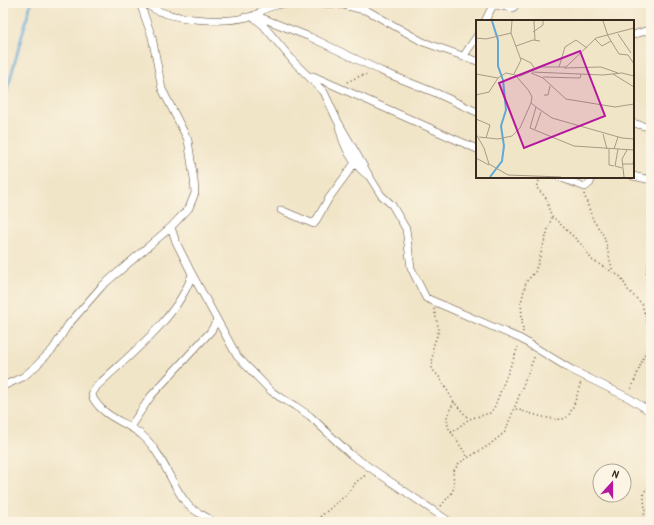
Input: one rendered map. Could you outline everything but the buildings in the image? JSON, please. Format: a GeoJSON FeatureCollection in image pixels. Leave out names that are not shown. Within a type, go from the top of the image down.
{"type":"FeatureCollection","features":[{"type":"Feature","properties":{"kind":"street"},"geometry":{"type":"LineString","coordinates":[[3,386],[23,377],[53,349],[68,325],[102,286],[171,227],[189,208],[195,193],[188,140],[162,89],[152,37],[140,3]]}},
{"type":"Feature","properties":{"kind":"street"},"geometry":{"type":"LineString","coordinates":[[144,3],[169,15],[203,20],[221,20],[258,16],[310,37],[381,71],[436,93],[476,112]]}},
{"type":"Feature","properties":{"kind":"street"},"geometry":{"type":"LineString","coordinates":[[253,16],[265,9],[289,3]]}},
{"type":"Feature","properties":{"kind":"street"},"geometry":{"type":"LineString","coordinates":[[319,3],[339,4],[368,11],[423,42],[476,61]]}},
{"type":"Feature","properties":{"kind":"street"},"geometry":{"type":"LineString","coordinates":[[486,20],[492,7],[495,5],[513,8],[517,3]]}},
{"type":"Feature","properties":{"kind":"street"},"geometry":{"type":"LineString","coordinates":[[245,17],[253,17],[263,25],[294,62],[324,92],[337,120],[371,179],[381,195],[392,205],[406,229],[411,268],[426,298],[432,302],[493,326],[523,340],[572,370],[629,398],[651,412]]}},
{"type":"Feature","properties":{"kind":"street"},"geometry":{"type":"LineString","coordinates":[[634,35],[651,29]]}},
{"type":"Feature","properties":{"kind":"street"},"geometry":{"type":"LineString","coordinates":[[463,57],[476,38]]}},
{"type":"Feature","properties":{"kind":"street"},"geometry":{"type":"LineString","coordinates":[[306,73],[336,88],[476,149]]}},
{"type":"Feature","properties":{"kind":"street"},"geometry":{"type":"LineString","coordinates":[[337,120],[341,138],[354,164],[371,179]]}},
{"type":"Feature","properties":{"kind":"street"},"geometry":{"type":"LineString","coordinates":[[634,123],[651,128]]}},
{"type":"Feature","properties":{"kind":"street"},"geometry":{"type":"LineString","coordinates":[[281,210],[314,224],[329,198],[354,164]]}},
{"type":"Feature","properties":{"kind":"street"},"geometry":{"type":"LineString","coordinates":[[634,176],[651,180]]}},
{"type":"Feature","properties":{"kind":"street"},"geometry":{"type":"LineString","coordinates":[[562,178],[585,187],[590,183],[592,178]]}},
{"type":"Feature","properties":{"kind":"street"},"geometry":{"type":"LineString","coordinates":[[171,227],[173,235],[192,274],[237,356],[274,394],[310,416],[350,454],[450,522]]}},
{"type":"Feature","properties":{"kind":"street"},"geometry":{"type":"LineString","coordinates":[[192,274],[188,288],[157,328],[97,386],[92,394],[95,402],[110,416],[143,436],[154,448],[168,475],[189,506],[213,522]]}},
{"type":"Feature","properties":{"kind":"street"},"geometry":{"type":"LineString","coordinates":[[130,427],[151,396],[211,331],[217,320]]}},
{"type":"Feature","properties":{"kind":"path"},"geometry":{"type":"LineString","coordinates":[[336,88],[360,76],[381,71]]}},
{"type":"Feature","properties":{"kind":"path"},"geometry":{"type":"LineString","coordinates":[[540,178],[537,188],[547,199],[552,216],[582,245],[592,260],[623,279],[628,290],[639,300],[645,313],[650,340],[629,398]]}},
{"type":"Feature","properties":{"kind":"path"},"geometry":{"type":"LineString","coordinates":[[585,187],[584,194],[592,220],[604,236],[613,272]]}},
{"type":"Feature","properties":{"kind":"path"},"geometry":{"type":"LineString","coordinates":[[451,433],[469,419],[490,413],[494,408],[513,355],[523,340],[521,303],[526,282],[534,272],[538,263],[552,216]]}},
{"type":"Feature","properties":{"kind":"path"},"geometry":{"type":"LineString","coordinates":[[651,257],[646,271],[651,284]]}},
{"type":"Feature","properties":{"kind":"path"},"geometry":{"type":"LineString","coordinates":[[432,302],[439,330],[434,347],[432,369],[440,378],[454,402],[469,419]]}},
{"type":"Feature","properties":{"kind":"path"},"geometry":{"type":"LineString","coordinates":[[645,313],[651,304]]}},
{"type":"Feature","properties":{"kind":"path"},"geometry":{"type":"LineString","coordinates":[[438,513],[453,491],[453,472],[459,463],[502,436],[515,409],[538,348]]}},
{"type":"Feature","properties":{"kind":"path"},"geometry":{"type":"LineString","coordinates":[[515,409],[553,419],[567,417],[584,375]]}},
{"type":"Feature","properties":{"kind":"path"},"geometry":{"type":"LineString","coordinates":[[454,402],[446,418],[451,433],[467,457]]}},
{"type":"Feature","properties":{"kind":"path"},"geometry":{"type":"LineString","coordinates":[[314,522],[346,495],[356,482],[374,470]]}},
{"type":"Feature","properties":{"kind":"path"},"geometry":{"type":"LineString","coordinates":[[642,521],[646,510],[644,492],[651,484]]}},
{"type":"Feature","properties":{"kind":"waterway"},"geometry":{"type":"LineString","coordinates":[[3,105],[31,3]]}}]}
